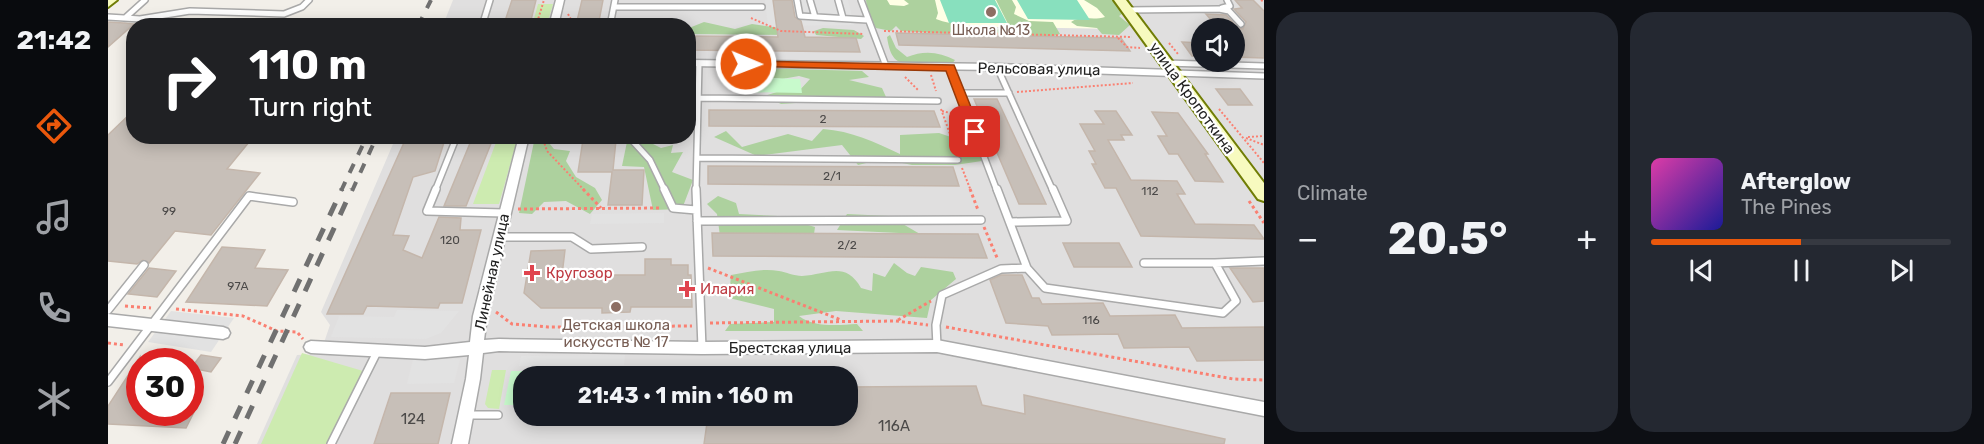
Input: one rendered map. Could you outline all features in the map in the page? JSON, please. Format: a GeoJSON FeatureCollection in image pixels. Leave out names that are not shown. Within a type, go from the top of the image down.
{"type":"FeatureCollection","features":[{"type":"Feature","properties":{"kind":"main road","name":"улица Кропоткина"},"geometry":{"type":"LineString","coordinates":[[1124,5],[1264,195]]}},
{"type":"Feature","properties":{"kind":"street"},"geometry":{"type":"LineString","coordinates":[[555,18],[560,0]]}},
{"type":"Feature","properties":{"kind":"street","name":"Рельсовая улица"},"geometry":{"type":"LineString","coordinates":[[696,63],[1169,68]]}},
{"type":"Feature","properties":{"kind":"street","name":"Линейная улица"},"geometry":{"type":"LineString","coordinates":[[460,444],[480,316],[504,236],[523,144]]}},
{"type":"Feature","properties":{"kind":"street"},"geometry":{"type":"LineString","coordinates":[[108,320],[223,333]]}},
{"type":"Feature","properties":{"kind":"street","name":"Брестская улица"},"geometry":{"type":"LineString","coordinates":[[311,347],[425,353],[477,346],[702,348],[938,346],[1264,409]]}},
{"type":"Feature","properties":{"kind":"lane"},"geometry":{"type":"LineString","coordinates":[[108,16],[125,18],[145,0]]}},
{"type":"Feature","properties":{"kind":"lane"},"geometry":{"type":"LineString","coordinates":[[146,18],[190,11],[284,14],[302,7],[309,0]]}},
{"type":"Feature","properties":{"kind":"lane"},"geometry":{"type":"LineString","coordinates":[[484,18],[490,0]]}},
{"type":"Feature","properties":{"kind":"lane"},"geometry":{"type":"LineString","coordinates":[[612,18],[615,0]]}},
{"type":"Feature","properties":{"kind":"lane"},"geometry":{"type":"LineString","coordinates":[[797,0],[800,16],[867,20]]}},
{"type":"Feature","properties":{"kind":"lane"},"geometry":{"type":"LineString","coordinates":[[810,0],[814,17]]}},
{"type":"Feature","properties":{"kind":"lane"},"geometry":{"type":"LineString","coordinates":[[838,0],[843,18]]}},
{"type":"Feature","properties":{"kind":"lane"},"geometry":{"type":"LineString","coordinates":[[861,0],[886,66]]}},
{"type":"Feature","properties":{"kind":"lane"},"geometry":{"type":"LineString","coordinates":[[1219,9],[1230,6],[1227,0]]}},
{"type":"Feature","properties":{"kind":"lane"},"geometry":{"type":"LineString","coordinates":[[1124,5],[1219,9],[1228,11],[1235,18]]}},
{"type":"Feature","properties":{"kind":"lane"},"geometry":{"type":"LineString","coordinates":[[614,7],[762,7]]}},
{"type":"Feature","properties":{"kind":"lane"},"geometry":{"type":"LineString","coordinates":[[1261,65],[1264,74],[1194,76],[1169,68],[1261,65]]}},
{"type":"Feature","properties":{"kind":"lane"},"geometry":{"type":"LineString","coordinates":[[950,67],[1027,268],[1045,288],[1223,313],[1236,301],[1215,263]]}},
{"type":"Feature","properties":{"kind":"lane"},"geometry":{"type":"LineString","coordinates":[[997,67],[1067,221],[1011,222]]}},
{"type":"Feature","properties":{"kind":"lane"},"geometry":{"type":"LineString","coordinates":[[696,80],[698,98],[696,210],[703,323],[702,348]]}},
{"type":"Feature","properties":{"kind":"lane"},"geometry":{"type":"LineString","coordinates":[[960,93],[1009,93]]}},
{"type":"Feature","properties":{"kind":"lane"},"geometry":{"type":"LineString","coordinates":[[698,98],[938,101]]}},
{"type":"Feature","properties":{"kind":"lane"},"geometry":{"type":"LineString","coordinates":[[454,144],[427,211],[510,211]]}},
{"type":"Feature","properties":{"kind":"lane"},"geometry":{"type":"LineString","coordinates":[[635,144],[650,160],[673,208],[691,207],[696,210]]}},
{"type":"Feature","properties":{"kind":"lane"},"geometry":{"type":"LineString","coordinates":[[698,158],[958,160]]}},
{"type":"Feature","properties":{"kind":"lane"},"geometry":{"type":"LineString","coordinates":[[108,382],[249,196],[293,202]]}},
{"type":"Feature","properties":{"kind":"lane"},"geometry":{"type":"LineString","coordinates":[[697,221],[981,220]]}},
{"type":"Feature","properties":{"kind":"lane"},"geometry":{"type":"LineString","coordinates":[[504,236],[572,237],[591,249],[642,248]]}},
{"type":"Feature","properties":{"kind":"lane"},"geometry":{"type":"LineString","coordinates":[[1144,263],[1264,261]]}},
{"type":"Feature","properties":{"kind":"lane"},"geometry":{"type":"LineString","coordinates":[[110,307],[144,265]]}},
{"type":"Feature","properties":{"kind":"lane"},"geometry":{"type":"LineString","coordinates":[[938,346],[936,325],[942,295],[1001,269],[1027,268]]}},
{"type":"Feature","properties":{"kind":"lane"},"geometry":{"type":"LineString","coordinates":[[331,444],[377,352]]}},
{"type":"Feature","properties":{"kind":"lane"},"geometry":{"type":"LineString","coordinates":[[466,415],[498,415]]}},
{"type":"Feature","properties":{"kind":"path"},"geometry":{"type":"LineString","coordinates":[[539,18],[544,0]]}},
{"type":"Feature","properties":{"kind":"path"},"geometry":{"type":"LineString","coordinates":[[748,7],[750,17],[769,28],[781,31],[1137,37]]}},
{"type":"Feature","properties":{"kind":"path"},"geometry":{"type":"LineString","coordinates":[[565,10],[570,18]]}},
{"type":"Feature","properties":{"kind":"path"},"geometry":{"type":"LineString","coordinates":[[1110,38],[1121,38],[1127,47],[1138,48]]}},
{"type":"Feature","properties":{"kind":"path"},"geometry":{"type":"LineString","coordinates":[[1009,93],[1139,83]]}},
{"type":"Feature","properties":{"kind":"path"},"geometry":{"type":"LineString","coordinates":[[1264,136],[1244,137],[1264,145]]}},
{"type":"Feature","properties":{"kind":"path"},"geometry":{"type":"LineString","coordinates":[[545,144],[547,151],[601,208]]}},
{"type":"Feature","properties":{"kind":"path"},"geometry":{"type":"LineString","coordinates":[[504,236],[510,211],[519,198]]}},
{"type":"Feature","properties":{"kind":"path"},"geometry":{"type":"LineString","coordinates":[[510,211],[662,208]]}},
{"type":"Feature","properties":{"kind":"path"},"geometry":{"type":"LineString","coordinates":[[700,264],[843,321]]}},
{"type":"Feature","properties":{"kind":"path"},"geometry":{"type":"LineString","coordinates":[[896,321],[942,295]]}},
{"type":"Feature","properties":{"kind":"path"},"geometry":{"type":"LineString","coordinates":[[110,307],[162,308],[243,316],[277,331],[297,332],[311,347]]}},
{"type":"Feature","properties":{"kind":"path"},"geometry":{"type":"LineString","coordinates":[[495,308],[497,315],[512,324],[548,327],[696,326],[703,323]]}},
{"type":"Feature","properties":{"kind":"path"},"geometry":{"type":"LineString","coordinates":[[108,343],[134,346]]}},
{"type":"Feature","properties":{"kind":"shaded area"},"geometry":{"type":"Polygon","coordinates":[[[453,0],[1264,0],[1264,444],[257,444],[297,355],[320,354],[330,325],[321,312],[393,144],[696,144],[696,18],[446,18],[453,0]]]}},
{"type":"Feature","properties":{"kind":"shaded area"},"geometry":{"type":"Polygon","coordinates":[[[765,0],[848,0],[854,25],[768,26],[765,0]]]}},
{"type":"Feature","properties":{"kind":"shaded area","name":"Школа №13"},"geometry":{"type":"Polygon","coordinates":[[[869,0],[1101,0],[1122,29],[877,25],[869,0]]]}},
{"type":"Feature","properties":{"kind":"shaded area"},"geometry":{"type":"Polygon","coordinates":[[[664,213],[664,223],[590,224],[592,214],[664,213]]]}},
{"type":"Feature","properties":{"kind":"shaded area"},"geometry":{"type":"Polygon","coordinates":[[[397,310],[459,311],[441,333],[426,339],[331,337],[339,316],[394,317],[397,310]]]}},
{"type":"Feature","properties":{"kind":"shaded area"},"geometry":{"type":"Polygon","coordinates":[[[171,311],[234,318],[211,352],[204,351],[204,348],[186,348],[148,342],[171,311]]]}},
{"type":"Feature","properties":{"kind":"shaded area"},"geometry":{"type":"Polygon","coordinates":[[[625,355],[624,365],[519,366],[521,356],[625,355]]]}},
{"type":"Feature","properties":{"kind":"shaded area"},"geometry":{"type":"Polygon","coordinates":[[[460,359],[454,383],[407,384],[413,360],[460,359]]]}},
{"type":"Feature","properties":{"kind":"green space"},"geometry":{"type":"Polygon","coordinates":[[[866,0],[887,0],[890,5],[904,6],[909,4],[904,0],[935,0],[938,13],[936,19],[987,30],[978,33],[953,30],[949,34],[901,31],[896,26],[891,31],[876,28],[868,17],[866,0]]]}},
{"type":"Feature","properties":{"kind":"green space"},"geometry":{"type":"Polygon","coordinates":[[[940,0],[995,0],[1007,23],[949,23],[940,0]]]}},
{"type":"Feature","properties":{"kind":"green space"},"geometry":{"type":"Polygon","coordinates":[[[996,0],[1012,0],[1016,7],[1014,14],[1029,21],[1053,22],[1060,34],[1051,37],[991,35],[992,31],[1000,29],[1000,25],[1008,24],[996,0]]]}},
{"type":"Feature","properties":{"kind":"green space"},"geometry":{"type":"Polygon","coordinates":[[[1017,0],[1077,0],[1090,20],[1028,19],[1017,0]]]}},
{"type":"Feature","properties":{"kind":"green space"},"geometry":{"type":"Polygon","coordinates":[[[1084,0],[1116,0],[1126,11],[1119,16],[1130,25],[1119,35],[1102,34],[1097,28],[1077,26],[1071,22],[1079,19],[1105,17],[1097,8],[1084,0]]]}},
{"type":"Feature","properties":{"kind":"green space"},"geometry":{"type":"Polygon","coordinates":[[[538,4],[553,4],[549,18],[534,18],[538,4]]]}},
{"type":"Feature","properties":{"kind":"green space"},"geometry":{"type":"Polygon","coordinates":[[[704,22],[735,29],[752,24],[780,28],[792,35],[696,34],[696,25],[704,22]]]}},
{"type":"Feature","properties":{"kind":"green space"},"geometry":{"type":"Polygon","coordinates":[[[823,28],[854,30],[864,36],[861,39],[816,35],[814,31],[823,28]]]}},
{"type":"Feature","properties":{"kind":"green space"},"geometry":{"type":"Polygon","coordinates":[[[890,35],[896,48],[907,57],[920,53],[932,53],[955,60],[951,65],[934,62],[901,62],[896,60],[889,48],[887,37],[890,35]]]}},
{"type":"Feature","properties":{"kind":"green space"},"geometry":{"type":"Polygon","coordinates":[[[754,68],[862,71],[869,77],[849,80],[882,88],[886,97],[781,104],[764,96],[777,92],[798,92],[810,79],[799,76],[782,79],[753,75],[754,68]]]}},
{"type":"Feature","properties":{"kind":"green space"},"geometry":{"type":"Polygon","coordinates":[[[739,77],[800,79],[802,93],[739,92],[739,77]]]}},
{"type":"Feature","properties":{"kind":"green space"},"geometry":{"type":"Polygon","coordinates":[[[823,129],[872,141],[900,154],[900,135],[939,133],[957,139],[970,137],[982,161],[955,165],[912,165],[883,159],[858,165],[842,145],[757,156],[714,137],[726,131],[742,147],[788,134],[812,141],[823,129]]]}},
{"type":"Feature","properties":{"kind":"green space"},"geometry":{"type":"Polygon","coordinates":[[[495,144],[516,144],[499,204],[473,204],[495,144]]]}},
{"type":"Feature","properties":{"kind":"green space"},"geometry":{"type":"Polygon","coordinates":[[[534,144],[550,144],[554,149],[570,151],[566,161],[576,177],[595,188],[602,200],[590,214],[566,201],[544,202],[532,214],[519,213],[534,144]]]}},
{"type":"Feature","properties":{"kind":"green space"},"geometry":{"type":"Polygon","coordinates":[[[627,144],[653,144],[661,148],[673,145],[671,153],[683,152],[672,172],[693,180],[682,209],[653,210],[644,167],[622,166],[627,144]]]}},
{"type":"Feature","properties":{"kind":"green space"},"geometry":{"type":"Polygon","coordinates":[[[718,196],[736,203],[739,214],[778,216],[815,227],[814,234],[720,236],[717,214],[707,204],[718,196]]]}},
{"type":"Feature","properties":{"kind":"green space"},"geometry":{"type":"Polygon","coordinates":[[[847,214],[889,216],[920,234],[837,230],[847,214]]]}},
{"type":"Feature","properties":{"kind":"green space"},"geometry":{"type":"Polygon","coordinates":[[[894,263],[915,276],[921,267],[953,272],[956,279],[931,300],[927,318],[836,311],[799,316],[819,324],[857,324],[863,331],[725,331],[730,324],[774,322],[774,309],[729,298],[731,275],[767,270],[802,276],[835,271],[849,274],[861,288],[872,291],[873,273],[885,277],[894,263]]]}},
{"type":"Feature","properties":{"kind":"green space"},"geometry":{"type":"Polygon","coordinates":[[[302,353],[363,371],[367,376],[334,444],[261,444],[302,353]]]}},
{"type":"Feature","properties":{"kind":"green space"},"geometry":{"type":"Polygon","coordinates":[[[492,370],[506,370],[499,409],[488,408],[485,404],[492,370]]]}},
{"type":"Feature","properties":{"kind":"green space"},"geometry":{"type":"Polygon","coordinates":[[[511,371],[513,371],[513,405],[504,405],[511,371]]]}},
{"type":"Feature","properties":{"kind":"building"},"geometry":{"type":"Polygon","coordinates":[[[512,0],[536,0],[532,18],[506,18],[512,0]]]}},
{"type":"Feature","properties":{"kind":"building"},"geometry":{"type":"Polygon","coordinates":[[[582,0],[603,0],[600,18],[578,18],[582,0]]]}},
{"type":"Feature","properties":{"kind":"building"},"geometry":{"type":"Polygon","coordinates":[[[773,0],[792,0],[795,17],[801,21],[805,37],[856,38],[860,52],[696,50],[696,36],[778,37],[773,0]]]}},
{"type":"Feature","properties":{"kind":"building"},"geometry":{"type":"Polygon","coordinates":[[[1235,0],[1253,0],[1264,11],[1264,58],[1245,57],[1246,22],[1245,18],[1234,9],[1242,8],[1235,0]]]}},
{"type":"Feature","properties":{"kind":"building"},"geometry":{"type":"Polygon","coordinates":[[[1206,14],[1226,15],[1229,18],[1209,18],[1206,14]]]}},
{"type":"Feature","properties":{"kind":"building"},"geometry":{"type":"Polygon","coordinates":[[[108,22],[126,23],[126,31],[108,47],[108,22]]]}},
{"type":"Feature","properties":{"kind":"building"},"geometry":{"type":"Polygon","coordinates":[[[896,33],[1121,38],[1130,51],[899,45],[896,33]]]}},
{"type":"Feature","properties":{"kind":"building"},"geometry":{"type":"Polygon","coordinates":[[[1182,42],[1191,42],[1191,55],[1182,42]]]}},
{"type":"Feature","properties":{"kind":"building"},"geometry":{"type":"Polygon","coordinates":[[[1216,89],[1240,89],[1252,105],[1228,105],[1216,89]]]}},
{"type":"Feature","properties":{"kind":"building"},"geometry":{"type":"Polygon","coordinates":[[[974,99],[997,99],[1046,204],[1019,204],[974,99]]]}},
{"type":"Feature","properties":{"kind":"building"},"geometry":{"type":"Polygon","coordinates":[[[709,110],[934,111],[940,127],[709,126],[709,110]]]}},
{"type":"Feature","properties":{"kind":"building"},"geometry":{"type":"Polygon","coordinates":[[[1095,111],[1116,111],[1132,135],[1121,135],[1124,140],[1108,140],[1131,180],[1177,181],[1185,194],[1177,194],[1195,224],[1254,225],[1264,239],[1141,236],[1116,188],[1105,188],[1092,164],[1096,164],[1089,151],[1095,151],[1080,124],[1104,124],[1095,111]]]}},
{"type":"Feature","properties":{"kind":"building"},"geometry":{"type":"Polygon","coordinates":[[[1152,112],[1178,113],[1208,154],[1205,154],[1223,182],[1195,181],[1178,154],[1169,154],[1158,136],[1167,136],[1152,112]]]}},
{"type":"Feature","properties":{"kind":"building"},"geometry":{"type":"Polygon","coordinates":[[[126,118],[126,144],[247,144],[227,169],[260,173],[211,235],[175,231],[149,263],[143,260],[137,264],[108,261],[108,135],[126,118]]]}},
{"type":"Feature","properties":{"kind":"building"},"geometry":{"type":"Polygon","coordinates":[[[403,144],[443,144],[435,171],[413,177],[393,235],[409,236],[403,250],[422,258],[439,217],[461,218],[460,230],[481,230],[462,303],[440,303],[438,308],[367,306],[363,314],[327,314],[403,144]]]}},
{"type":"Feature","properties":{"kind":"building"},"geometry":{"type":"Polygon","coordinates":[[[470,144],[491,144],[466,206],[444,206],[470,144]]]}},
{"type":"Feature","properties":{"kind":"building"},"geometry":{"type":"Polygon","coordinates":[[[582,144],[616,144],[613,170],[644,170],[642,205],[608,205],[612,172],[578,172],[582,144]]]}},
{"type":"Feature","properties":{"kind":"building"},"geometry":{"type":"Polygon","coordinates":[[[708,166],[953,167],[959,186],[708,184],[708,166]]]}},
{"type":"Feature","properties":{"kind":"building"},"geometry":{"type":"Polygon","coordinates":[[[712,233],[978,234],[987,258],[713,256],[712,233]]]}},
{"type":"Feature","properties":{"kind":"building"},"geometry":{"type":"Polygon","coordinates":[[[1063,243],[1119,243],[1132,267],[1074,267],[1063,243]]]}},
{"type":"Feature","properties":{"kind":"building"},"geometry":{"type":"Polygon","coordinates":[[[222,247],[265,250],[255,268],[288,270],[267,306],[186,302],[222,247]]]}},
{"type":"Feature","properties":{"kind":"building"},"geometry":{"type":"Polygon","coordinates":[[[565,250],[562,275],[645,275],[645,259],[671,259],[671,265],[688,265],[688,275],[691,275],[692,307],[631,307],[630,312],[602,313],[602,308],[541,308],[524,293],[531,251],[565,250]]]}},
{"type":"Feature","properties":{"kind":"building"},"geometry":{"type":"Polygon","coordinates":[[[149,268],[176,271],[157,297],[128,294],[149,268]]]}},
{"type":"Feature","properties":{"kind":"building"},"geometry":{"type":"Polygon","coordinates":[[[1230,268],[1264,268],[1264,301],[1253,302],[1230,268]]]}},
{"type":"Feature","properties":{"kind":"building"},"geometry":{"type":"Polygon","coordinates":[[[1001,275],[1022,275],[1032,298],[1039,298],[1042,304],[1103,303],[1110,316],[1175,315],[1182,328],[1264,327],[1264,360],[1197,361],[1189,347],[1124,348],[1118,334],[1052,335],[1048,326],[1006,323],[990,280],[1001,275]]]}},
{"type":"Feature","properties":{"kind":"building"},"geometry":{"type":"Polygon","coordinates":[[[204,355],[221,358],[211,372],[204,371],[204,355]]]}},
{"type":"Feature","properties":{"kind":"building"},"geometry":{"type":"Polygon","coordinates":[[[126,378],[126,425],[108,424],[108,406],[126,378]]]}},
{"type":"Feature","properties":{"kind":"building"},"geometry":{"type":"Polygon","coordinates":[[[976,386],[982,405],[1025,414],[1024,395],[1225,439],[1224,444],[704,444],[707,426],[858,426],[858,387],[976,386]]]}},
{"type":"Feature","properties":{"kind":"building"},"geometry":{"type":"Polygon","coordinates":[[[391,393],[450,393],[438,444],[374,444],[391,393]]]}},
{"type":"Feature","properties":{"kind":"building"},"geometry":{"type":"Polygon","coordinates":[[[147,426],[187,426],[186,428],[147,426]]]}},
{"type":"Feature","properties":{"kind":"railway"},"geometry":{"type":"LineString","coordinates":[[422,18],[431,0]]}},
{"type":"Feature","properties":{"kind":"railway"},"geometry":{"type":"LineString","coordinates":[[341,191],[363,144]]}},
{"type":"Feature","properties":{"kind":"railway"},"geometry":{"type":"LineString","coordinates":[[352,191],[373,144]]}},
{"type":"Feature","properties":{"kind":"railway"},"geometry":{"type":"LineString","coordinates":[[223,444],[342,189]]}},
{"type":"Feature","properties":{"kind":"railway"},"geometry":{"type":"LineString","coordinates":[[235,444],[352,189]]}},
{"type":"Feature","properties":{"kind":"place","name":"Школа №13"},"geometry":{"type":"Point","coordinates":[991,12]}},
{"type":"Feature","properties":{"kind":"place","name":"Кругозор"},"geometry":{"type":"Point","coordinates":[532,273]}},
{"type":"Feature","properties":{"kind":"place","name":"Илария"},"geometry":{"type":"Point","coordinates":[687,289]}},
{"type":"Feature","properties":{"kind":"place","name":"Детская школа искусств № 17"},"geometry":{"type":"Point","coordinates":[616,307]}},
{"type":"Feature","properties":{"kind":"route"},"geometry":{"type":"LineString","coordinates":[[746,64],[950,67],[975,132]]}}]}
